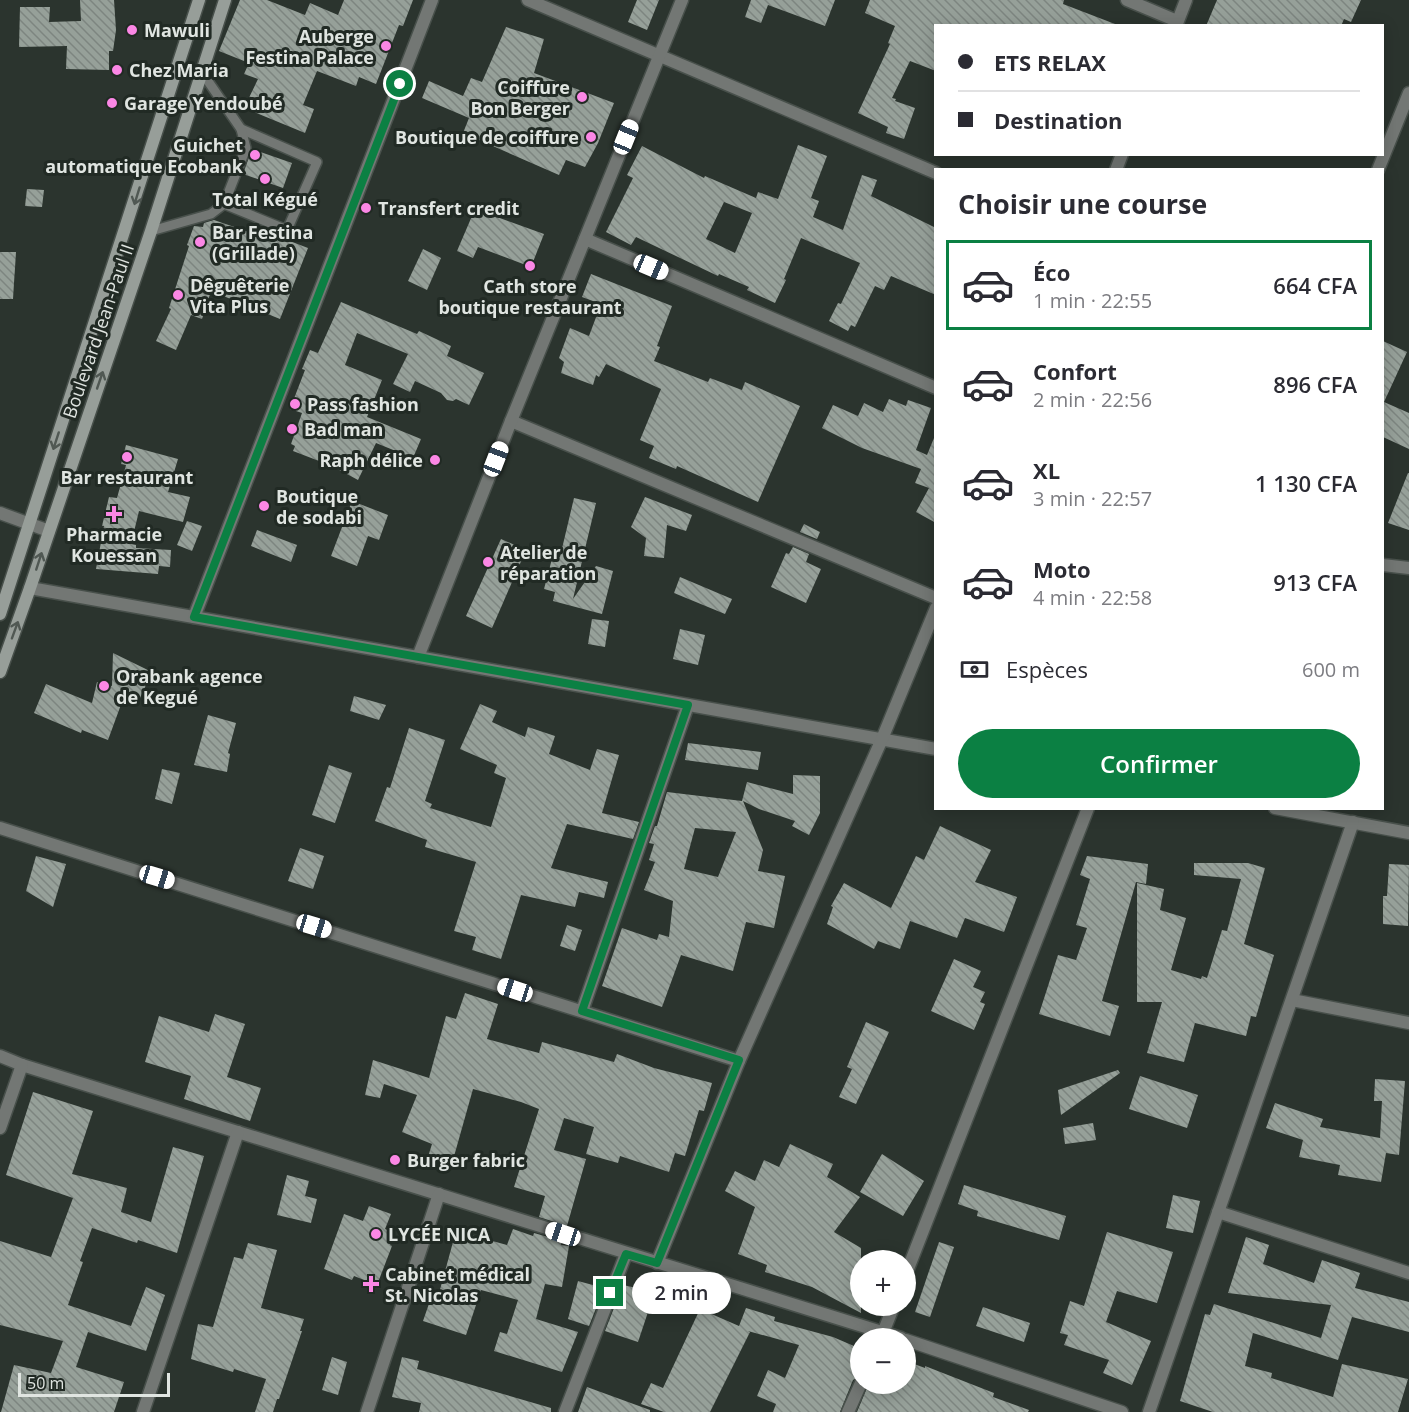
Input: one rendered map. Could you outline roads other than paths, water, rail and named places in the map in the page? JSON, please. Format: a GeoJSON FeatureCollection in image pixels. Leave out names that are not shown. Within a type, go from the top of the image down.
{"type":"FeatureCollection","features":[{"type":"Feature","properties":{"kind":"main road","name":"Boulevard Jean-Paul II"},"geometry":{"type":"LineString","coordinates":[[0,614],[199,0]]}},
{"type":"Feature","properties":{"kind":"main road","name":"Boulevard Jean-Paul II"},"geometry":{"type":"LineString","coordinates":[[0,672],[151,231],[225,0]]}},
{"type":"Feature","properties":{"kind":"street"},"geometry":{"type":"LineString","coordinates":[[194,617],[432,0]]}},
{"type":"Feature","properties":{"kind":"street"},"geometry":{"type":"LineString","coordinates":[[528,0],[934,171]]}},
{"type":"Feature","properties":{"kind":"street"},"geometry":{"type":"LineString","coordinates":[[418,657],[682,0]]}},
{"type":"Feature","properties":{"kind":"street"},"geometry":{"type":"LineString","coordinates":[[1127,0],[1176,23],[1186,0]]}},
{"type":"Feature","properties":{"kind":"street"},"geometry":{"type":"LineString","coordinates":[[1384,155],[1409,93]]}},
{"type":"Feature","properties":{"kind":"street"},"geometry":{"type":"LineString","coordinates":[[585,239],[934,387]]}},
{"type":"Feature","properties":{"kind":"street"},"geometry":{"type":"LineString","coordinates":[[511,421],[934,597]]}},
{"type":"Feature","properties":{"kind":"street"},"geometry":{"type":"LineString","coordinates":[[0,513],[49,531]]}},
{"type":"Feature","properties":{"kind":"street"},"geometry":{"type":"LineString","coordinates":[[1384,565],[1409,568]]}},
{"type":"Feature","properties":{"kind":"street"},"geometry":{"type":"LineString","coordinates":[[30,588],[934,748]]}},
{"type":"Feature","properties":{"kind":"street"},"geometry":{"type":"LineString","coordinates":[[657,1263],[739,1060],[882,739],[934,613]]}},
{"type":"Feature","properties":{"kind":"street"},"geometry":{"type":"LineString","coordinates":[[582,1011],[688,705]]}},
{"type":"Feature","properties":{"kind":"street"},"geometry":{"type":"LineString","coordinates":[[915,1250],[1087,810]]}},
{"type":"Feature","properties":{"kind":"street"},"geometry":{"type":"LineString","coordinates":[[1286,810],[1409,833]]}},
{"type":"Feature","properties":{"kind":"street"},"geometry":{"type":"LineString","coordinates":[[1149,1412],[1353,822]]}},
{"type":"Feature","properties":{"kind":"street"},"geometry":{"type":"LineString","coordinates":[[0,828],[739,1060]]}},
{"type":"Feature","properties":{"kind":"street"},"geometry":{"type":"LineString","coordinates":[[1292,1000],[1409,1023]]}},
{"type":"Feature","properties":{"kind":"street"},"geometry":{"type":"LineString","coordinates":[[0,1056],[22,1065],[860,1328]]}},
{"type":"Feature","properties":{"kind":"street"},"geometry":{"type":"LineString","coordinates":[[0,1128],[22,1065]]}},
{"type":"Feature","properties":{"kind":"street"},"geometry":{"type":"LineString","coordinates":[[142,1412],[238,1132]]}},
{"type":"Feature","properties":{"kind":"street"},"geometry":{"type":"LineString","coordinates":[[367,1412],[439,1194]]}},
{"type":"Feature","properties":{"kind":"street"},"geometry":{"type":"LineString","coordinates":[[1218,1212],[1409,1273]]}},
{"type":"Feature","properties":{"kind":"street"},"geometry":{"type":"LineString","coordinates":[[565,1412],[626,1254]]}},
{"type":"Feature","properties":{"kind":"street"},"geometry":{"type":"LineString","coordinates":[[916,1343],[1122,1412]]}},
{"type":"Feature","properties":{"kind":"street"},"geometry":{"type":"LineString","coordinates":[[848,1412],[856,1394]]}},
{"type":"Feature","properties":{"kind":"lane"},"geometry":{"type":"LineString","coordinates":[[151,231],[211,214],[224,204],[246,148],[241,129],[201,71]]}},
{"type":"Feature","properties":{"kind":"lane"},"geometry":{"type":"LineString","coordinates":[[224,204],[287,230],[317,162],[241,129]]}},
{"type":"Feature","properties":{"kind":"place","name":"Mawuli"},"geometry":{"type":"Point","coordinates":[132,30]}},
{"type":"Feature","properties":{"kind":"place","name":"Auberge Festina Palace"},"geometry":{"type":"Point","coordinates":[386,46]}},
{"type":"Feature","properties":{"kind":"place","name":"Chez Maria"},"geometry":{"type":"Point","coordinates":[117,70]}},
{"type":"Feature","properties":{"kind":"place","name":"Coiffure Bon Berger"},"geometry":{"type":"Point","coordinates":[582,97]}},
{"type":"Feature","properties":{"kind":"place","name":"Garage Yendoubé"},"geometry":{"type":"Point","coordinates":[112,103]}},
{"type":"Feature","properties":{"kind":"place","name":"Boutique de coiffure"},"geometry":{"type":"Point","coordinates":[591,137]}},
{"type":"Feature","properties":{"kind":"place","name":"Guichet automatique Ecobank"},"geometry":{"type":"Point","coordinates":[255,155]}},
{"type":"Feature","properties":{"kind":"place","name":"Total Kégué"},"geometry":{"type":"Point","coordinates":[265,179]}},
{"type":"Feature","properties":{"kind":"place","name":"Transfert credit"},"geometry":{"type":"Point","coordinates":[366,208]}},
{"type":"Feature","properties":{"kind":"place","name":"Bar Festina (Grillade)"},"geometry":{"type":"Point","coordinates":[200,242]}},
{"type":"Feature","properties":{"kind":"place","name":"Cath store boutique restaurant"},"geometry":{"type":"Point","coordinates":[530,266]}},
{"type":"Feature","properties":{"kind":"place","name":"Dêguêterie Vita Plus"},"geometry":{"type":"Point","coordinates":[178,295]}},
{"type":"Feature","properties":{"kind":"place","name":"Pass fashion"},"geometry":{"type":"Point","coordinates":[295,404]}},
{"type":"Feature","properties":{"kind":"place","name":"Bad man"},"geometry":{"type":"Point","coordinates":[292,429]}},
{"type":"Feature","properties":{"kind":"place","name":"Bar restaurant"},"geometry":{"type":"Point","coordinates":[127,457]}},
{"type":"Feature","properties":{"kind":"place","name":"Raph délice"},"geometry":{"type":"Point","coordinates":[435,460]}},
{"type":"Feature","properties":{"kind":"place","name":"Boutique de sodabi"},"geometry":{"type":"Point","coordinates":[264,506]}},
{"type":"Feature","properties":{"kind":"place","name":"Pharmacie Kouessan"},"geometry":{"type":"Point","coordinates":[114,514]}},
{"type":"Feature","properties":{"kind":"place","name":"Atelier de réparation"},"geometry":{"type":"Point","coordinates":[488,562]}},
{"type":"Feature","properties":{"kind":"place","name":"Orabank agence de Kegué"},"geometry":{"type":"Point","coordinates":[104,686]}},
{"type":"Feature","properties":{"kind":"place","name":"Burger fabric"},"geometry":{"type":"Point","coordinates":[395,1160]}},
{"type":"Feature","properties":{"kind":"place","name":"LYCÉE NICA"},"geometry":{"type":"Point","coordinates":[376,1234]}},
{"type":"Feature","properties":{"kind":"place","name":"Cabinet médical St. Nicolas"},"geometry":{"type":"Point","coordinates":[371,1284]}}]}
